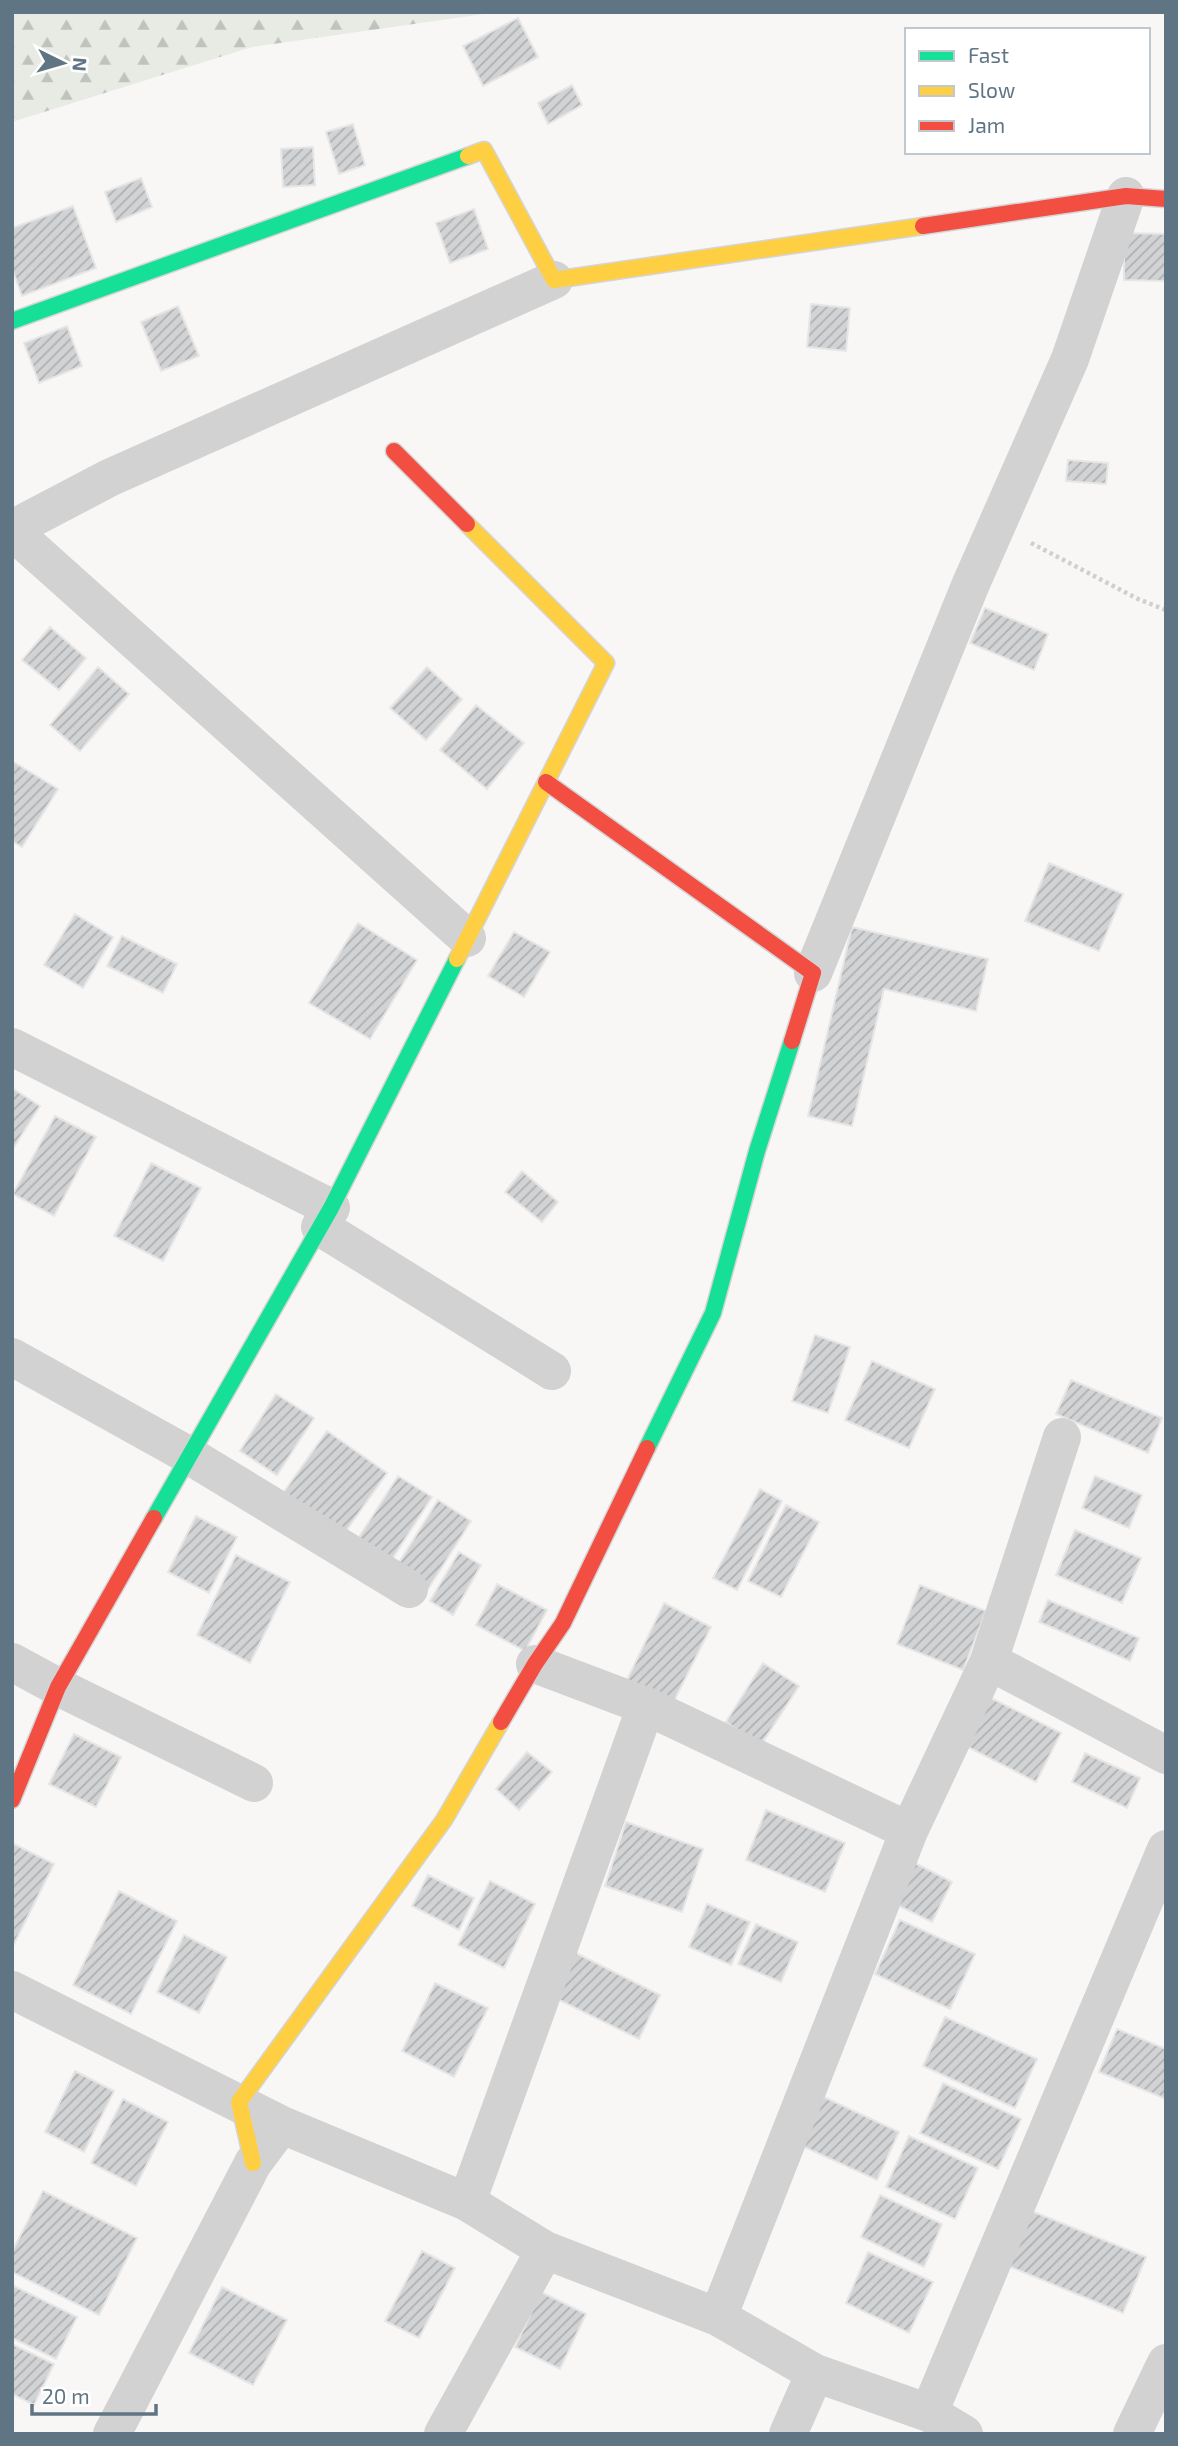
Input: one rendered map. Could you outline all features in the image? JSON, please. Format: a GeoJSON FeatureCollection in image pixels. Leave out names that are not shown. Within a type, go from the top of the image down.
{"type":"FeatureCollection","features":[{"type":"Feature","properties":{"kind":"street"},"geometry":{"type":"LineString","coordinates":[[12,321],[484,150],[554,280]]}},
{"type":"Feature","properties":{"kind":"street"},"geometry":{"type":"LineString","coordinates":[[467,938],[12,530],[109,478],[554,280],[1126,196],[1166,199]]}},
{"type":"Feature","properties":{"kind":"street"},"geometry":{"type":"LineString","coordinates":[[253,2163],[239,2102],[444,1820],[535,1664],[563,1623],[713,1313],[757,1151],[813,974],[994,531],[1070,359],[1126,196]]}},
{"type":"Feature","properties":{"kind":"street"},"geometry":{"type":"LineString","coordinates":[[12,1800],[58,1687],[325,1218],[606,663],[394,451]]}},
{"type":"Feature","properties":{"kind":"street"},"geometry":{"type":"LineString","coordinates":[[546,782],[813,974]]}},
{"type":"Feature","properties":{"kind":"street"},"geometry":{"type":"LineString","coordinates":[[12,1047],[325,1218],[552,1371]]}},
{"type":"Feature","properties":{"kind":"street"},"geometry":{"type":"LineString","coordinates":[[12,1357],[190,1456],[409,1589]]}},
{"type":"Feature","properties":{"kind":"street"},"geometry":{"type":"LineString","coordinates":[[719,2317],[909,1831],[989,1661],[1062,1437]]}},
{"type":"Feature","properties":{"kind":"street"},"geometry":{"type":"LineString","coordinates":[[989,1661],[1166,1755]]}},
{"type":"Feature","properties":{"kind":"street"},"geometry":{"type":"LineString","coordinates":[[12,1662],[254,1783]]}},
{"type":"Feature","properties":{"kind":"street"},"geometry":{"type":"LineString","coordinates":[[535,1664],[646,1706],[909,1831]]}},
{"type":"Feature","properties":{"kind":"street"},"geometry":{"type":"LineString","coordinates":[[467,2202],[646,1706]]}},
{"type":"Feature","properties":{"kind":"street"},"geometry":{"type":"LineString","coordinates":[[929,2413],[1166,1850]]}},
{"type":"Feature","properties":{"kind":"street"},"geometry":{"type":"LineString","coordinates":[[12,1990],[282,2125],[467,2202],[545,2250],[719,2317],[815,2373],[929,2413],[964,2434]]}},
{"type":"Feature","properties":{"kind":"street"},"geometry":{"type":"LineString","coordinates":[[112,2434],[253,2163],[282,2125]]}},
{"type":"Feature","properties":{"kind":"street"},"geometry":{"type":"LineString","coordinates":[[443,2434],[545,2250]]}},
{"type":"Feature","properties":{"kind":"street"},"geometry":{"type":"LineString","coordinates":[[1132,2434],[1166,2364]]}},
{"type":"Feature","properties":{"kind":"street"},"geometry":{"type":"LineString","coordinates":[[788,2434],[815,2373]]}},
{"type":"Feature","properties":{"kind":"path"},"geometry":{"type":"LineString","coordinates":[[994,531],[1037,545],[1138,599],[1166,610]]}},
{"type":"Feature","properties":{"kind":"green space"},"geometry":{"type":"Polygon","coordinates":[[[12,12],[498,12],[252,47],[12,122],[12,12]]]}},
{"type":"Feature","properties":{"kind":"building"},"geometry":{"type":"Polygon","coordinates":[[[518,18],[538,57],[483,86],[463,46],[518,18]]]}},
{"type":"Feature","properties":{"kind":"building"},"geometry":{"type":"Polygon","coordinates":[[[572,85],[582,105],[548,124],[538,103],[572,85]]]}},
{"type":"Feature","properties":{"kind":"building"},"geometry":{"type":"Polygon","coordinates":[[[353,124],[365,165],[339,174],[326,132],[353,124]]]}},
{"type":"Feature","properties":{"kind":"building"},"geometry":{"type":"Polygon","coordinates":[[[313,147],[315,185],[283,187],[281,149],[313,147]]]}},
{"type":"Feature","properties":{"kind":"building"},"geometry":{"type":"Polygon","coordinates":[[[141,178],[152,207],[116,222],[105,192],[141,178]]]}},
{"type":"Feature","properties":{"kind":"building"},"geometry":{"type":"Polygon","coordinates":[[[73,206],[96,268],[22,296],[12,268],[12,228],[73,206]]]}},
{"type":"Feature","properties":{"kind":"building"},"geometry":{"type":"Polygon","coordinates":[[[474,209],[488,249],[450,263],[436,223],[474,209]]]}},
{"type":"Feature","properties":{"kind":"building"},"geometry":{"type":"Polygon","coordinates":[[[1124,233],[1166,234],[1166,281],[1124,280],[1124,233]]]}},
{"type":"Feature","properties":{"kind":"building"},"geometry":{"type":"Polygon","coordinates":[[[811,304],[850,308],[846,351],[807,347],[811,304]]]}},
{"type":"Feature","properties":{"kind":"building"},"geometry":{"type":"Polygon","coordinates":[[[178,306],[199,356],[161,371],[141,322],[178,306]]]}},
{"type":"Feature","properties":{"kind":"building"},"geometry":{"type":"Polygon","coordinates":[[[67,326],[82,366],[39,383],[24,343],[67,326]]]}},
{"type":"Feature","properties":{"kind":"building"},"geometry":{"type":"Polygon","coordinates":[[[1068,460],[1108,463],[1106,484],[1066,481],[1068,460]]]}},
{"type":"Feature","properties":{"kind":"building"},"geometry":{"type":"Polygon","coordinates":[[[985,608],[1048,634],[1034,670],[970,643],[985,608]]]}},
{"type":"Feature","properties":{"kind":"building"},"geometry":{"type":"Polygon","coordinates":[[[50,627],[86,658],[59,690],[22,660],[50,627]]]}},
{"type":"Feature","properties":{"kind":"building"},"geometry":{"type":"Polygon","coordinates":[[[98,667],[129,694],[80,751],[50,725],[98,667]]]}},
{"type":"Feature","properties":{"kind":"building"},"geometry":{"type":"Polygon","coordinates":[[[427,667],[462,699],[426,740],[390,708],[427,667]]]}},
{"type":"Feature","properties":{"kind":"building"},"geometry":{"type":"Polygon","coordinates":[[[476,705],[524,743],[487,789],[440,750],[476,705]]]}},
{"type":"Feature","properties":{"kind":"building"},"geometry":{"type":"Polygon","coordinates":[[[12,761],[58,789],[22,847],[12,841],[12,761]]]}},
{"type":"Feature","properties":{"kind":"building"},"geometry":{"type":"Polygon","coordinates":[[[1049,863],[1123,894],[1099,951],[1025,921],[1049,863]]]}},
{"type":"Feature","properties":{"kind":"building"},"geometry":{"type":"Polygon","coordinates":[[[75,914],[113,937],[83,988],[44,965],[75,914]]]}},
{"type":"Feature","properties":{"kind":"building"},"geometry":{"type":"Polygon","coordinates":[[[358,923],[417,960],[370,1039],[309,1003],[358,923]]]}},
{"type":"Feature","properties":{"kind":"building"},"geometry":{"type":"Polygon","coordinates":[[[852,927],[988,959],[976,1011],[884,989],[852,1126],[808,1116],[852,927]]]}},
{"type":"Feature","properties":{"kind":"building"},"geometry":{"type":"Polygon","coordinates":[[[514,932],[550,952],[524,997],[488,976],[514,932]]]}},
{"type":"Feature","properties":{"kind":"building"},"geometry":{"type":"Polygon","coordinates":[[[122,936],[177,964],[163,993],[107,966],[122,936]]]}},
{"type":"Feature","properties":{"kind":"building"},"geometry":{"type":"Polygon","coordinates":[[[12,1088],[40,1106],[12,1150],[12,1088]]]}},
{"type":"Feature","properties":{"kind":"building"},"geometry":{"type":"Polygon","coordinates":[[[55,1116],[96,1137],[54,1216],[13,1194],[55,1116]]]}},
{"type":"Feature","properties":{"kind":"building"},"geometry":{"type":"Polygon","coordinates":[[[151,1163],[201,1188],[163,1261],[114,1236],[151,1163]]]}},
{"type":"Feature","properties":{"kind":"building"},"geometry":{"type":"Polygon","coordinates":[[[522,1171],[558,1202],[542,1222],[505,1192],[522,1171]]]}},
{"type":"Feature","properties":{"kind":"building"},"geometry":{"type":"Polygon","coordinates":[[[815,1335],[850,1347],[828,1413],[792,1401],[815,1335]]]}},
{"type":"Feature","properties":{"kind":"building"},"geometry":{"type":"Polygon","coordinates":[[[872,1361],[935,1389],[909,1448],[845,1420],[872,1361]]]}},
{"type":"Feature","properties":{"kind":"building"},"geometry":{"type":"Polygon","coordinates":[[[1071,1380],[1162,1418],[1148,1453],[1056,1414],[1071,1380]]]}},
{"type":"Feature","properties":{"kind":"building"},"geometry":{"type":"Polygon","coordinates":[[[276,1394],[314,1418],[277,1475],[240,1451],[276,1394]]]}},
{"type":"Feature","properties":{"kind":"building"},"geometry":{"type":"Polygon","coordinates":[[[327,1431],[387,1473],[341,1538],[281,1496],[327,1431]]]}},
{"type":"Feature","properties":{"kind":"building"},"geometry":{"type":"Polygon","coordinates":[[[398,1476],[432,1497],[387,1567],[354,1545],[398,1476]]]}},
{"type":"Feature","properties":{"kind":"building"},"geometry":{"type":"Polygon","coordinates":[[[1095,1476],[1142,1495],[1129,1528],[1082,1508],[1095,1476]]]}},
{"type":"Feature","properties":{"kind":"building"},"geometry":{"type":"Polygon","coordinates":[[[760,1489],[782,1501],[737,1590],[713,1578],[760,1489]]]}},
{"type":"Feature","properties":{"kind":"building"},"geometry":{"type":"Polygon","coordinates":[[[438,1500],[471,1521],[425,1594],[392,1574],[438,1500]]]}},
{"type":"Feature","properties":{"kind":"building"},"geometry":{"type":"Polygon","coordinates":[[[786,1505],[819,1522],[781,1597],[748,1581],[786,1505]]]}},
{"type":"Feature","properties":{"kind":"building"},"geometry":{"type":"Polygon","coordinates":[[[196,1516],[237,1537],[209,1593],[168,1572],[196,1516]]]}},
{"type":"Feature","properties":{"kind":"building"},"geometry":{"type":"Polygon","coordinates":[[[1075,1530],[1141,1558],[1122,1603],[1056,1575],[1075,1530]]]}},
{"type":"Feature","properties":{"kind":"building"},"geometry":{"type":"Polygon","coordinates":[[[459,1552],[481,1565],[453,1615],[430,1601],[459,1552]]]}},
{"type":"Feature","properties":{"kind":"building"},"geometry":{"type":"Polygon","coordinates":[[[236,1555],[290,1582],[250,1663],[197,1635],[236,1555]]]}},
{"type":"Feature","properties":{"kind":"building"},"geometry":{"type":"Polygon","coordinates":[[[497,1584],[547,1610],[525,1651],[476,1625],[497,1584]]]}},
{"type":"Feature","properties":{"kind":"building"},"geometry":{"type":"Polygon","coordinates":[[[920,1585],[986,1611],[963,1670],[897,1644],[920,1585]]]}},
{"type":"Feature","properties":{"kind":"building"},"geometry":{"type":"Polygon","coordinates":[[[1048,1600],[1139,1638],[1130,1661],[1039,1622],[1048,1600]]]}},
{"type":"Feature","properties":{"kind":"building"},"geometry":{"type":"Polygon","coordinates":[[[664,1603],[711,1627],[672,1705],[626,1682],[664,1603]]]}},
{"type":"Feature","properties":{"kind":"building"},"geometry":{"type":"Polygon","coordinates":[[[763,1663],[799,1686],[761,1745],[726,1722],[763,1663]]]}},
{"type":"Feature","properties":{"kind":"building"},"geometry":{"type":"Polygon","coordinates":[[[991,1698],[1061,1733],[1036,1782],[966,1746],[991,1698]]]}},
{"type":"Feature","properties":{"kind":"building"},"geometry":{"type":"Polygon","coordinates":[[[74,1734],[121,1757],[96,1807],[49,1784],[74,1734]]]}},
{"type":"Feature","properties":{"kind":"building"},"geometry":{"type":"Polygon","coordinates":[[[527,1752],[552,1772],[519,1810],[496,1789],[527,1752]]]}},
{"type":"Feature","properties":{"kind":"building"},"geometry":{"type":"Polygon","coordinates":[[[1085,1753],[1140,1778],[1127,1808],[1072,1782],[1085,1753]]]}},
{"type":"Feature","properties":{"kind":"building"},"geometry":{"type":"Polygon","coordinates":[[[766,1810],[845,1843],[825,1892],[746,1860],[766,1810]]]}},
{"type":"Feature","properties":{"kind":"building"},"geometry":{"type":"Polygon","coordinates":[[[626,1822],[703,1849],[682,1912],[605,1886],[626,1822]]]}},
{"type":"Feature","properties":{"kind":"building"},"geometry":{"type":"Polygon","coordinates":[[[12,1843],[54,1864],[12,1948],[12,1843]]]}},
{"type":"Feature","properties":{"kind":"building"},"geometry":{"type":"Polygon","coordinates":[[[913,1862],[952,1882],[932,1922],[893,1903],[913,1862]]]}},
{"type":"Feature","properties":{"kind":"building"},"geometry":{"type":"Polygon","coordinates":[[[428,1875],[474,1898],[459,1930],[412,1906],[428,1875]]]}},
{"type":"Feature","properties":{"kind":"building"},"geometry":{"type":"Polygon","coordinates":[[[490,1881],[535,1904],[504,1968],[458,1945],[490,1881]]]}},
{"type":"Feature","properties":{"kind":"building"},"geometry":{"type":"Polygon","coordinates":[[[119,1891],[177,1921],[131,2014],[73,1985],[119,1891]]]}},
{"type":"Feature","properties":{"kind":"building"},"geometry":{"type":"Polygon","coordinates":[[[707,1904],[750,1922],[731,1965],[689,1947],[707,1904]]]}},
{"type":"Feature","properties":{"kind":"building"},"geometry":{"type":"Polygon","coordinates":[[[900,1920],[975,1954],[950,2009],[875,1974],[900,1920]]]}},
{"type":"Feature","properties":{"kind":"building"},"geometry":{"type":"Polygon","coordinates":[[[756,1924],[798,1942],[781,1982],[738,1964],[756,1924]]]}},
{"type":"Feature","properties":{"kind":"building"},"geometry":{"type":"Polygon","coordinates":[[[184,1935],[227,1957],[199,2013],[157,1992],[184,1935]]]}},
{"type":"Feature","properties":{"kind":"building"},"geometry":{"type":"Polygon","coordinates":[[[572,1951],[660,1995],[639,2039],[551,1996],[572,1951]]]}},
{"type":"Feature","properties":{"kind":"building"},"geometry":{"type":"Polygon","coordinates":[[[435,1983],[488,2008],[454,2077],[402,2051],[435,1983]]]}},
{"type":"Feature","properties":{"kind":"building"},"geometry":{"type":"Polygon","coordinates":[[[945,2017],[1037,2059],[1015,2108],[923,2066],[945,2017]]]}},
{"type":"Feature","properties":{"kind":"building"},"geometry":{"type":"Polygon","coordinates":[[[1117,2029],[1166,2049],[1166,2099],[1099,2072],[1117,2029]]]}},
{"type":"Feature","properties":{"kind":"building"},"geometry":{"type":"Polygon","coordinates":[[[75,2071],[114,2091],[84,2152],[45,2132],[75,2071]]]}},
{"type":"Feature","properties":{"kind":"building"},"geometry":{"type":"Polygon","coordinates":[[[943,2083],[1021,2119],[998,2169],[920,2133],[943,2083]]]}},
{"type":"Feature","properties":{"kind":"building"},"geometry":{"type":"Polygon","coordinates":[[[824,2097],[899,2132],[877,2180],[802,2146],[824,2097]]]}},
{"type":"Feature","properties":{"kind":"building"},"geometry":{"type":"Polygon","coordinates":[[[123,2099],[168,2122],[136,2186],[91,2163],[123,2099]]]}},
{"type":"Feature","properties":{"kind":"building"},"geometry":{"type":"Polygon","coordinates":[[[909,2136],[978,2168],[955,2219],[886,2187],[909,2136]]]}},
{"type":"Feature","properties":{"kind":"building"},"geometry":{"type":"Polygon","coordinates":[[[43,2191],[137,2238],[99,2315],[12,2272],[12,2252],[43,2191]]]}},
{"type":"Feature","properties":{"kind":"building"},"geometry":{"type":"Polygon","coordinates":[[[880,2195],[942,2224],[924,2267],[861,2237],[880,2195]]]}},
{"type":"Feature","properties":{"kind":"building"},"geometry":{"type":"Polygon","coordinates":[[[1024,2208],[1146,2257],[1123,2313],[1001,2263],[1024,2208]]]}},
{"type":"Feature","properties":{"kind":"building"},"geometry":{"type":"Polygon","coordinates":[[[422,2251],[455,2268],[419,2338],[385,2321],[422,2251]]]}},
{"type":"Feature","properties":{"kind":"building"},"geometry":{"type":"Polygon","coordinates":[[[868,2252],[933,2282],[909,2333],[846,2303],[868,2252]]]}},
{"type":"Feature","properties":{"kind":"building"},"geometry":{"type":"Polygon","coordinates":[[[12,2285],[77,2317],[56,2359],[12,2338],[12,2285]]]}},
{"type":"Feature","properties":{"kind":"building"},"geometry":{"type":"Polygon","coordinates":[[[222,2287],[287,2320],[253,2385],[189,2353],[222,2287]]]}},
{"type":"Feature","properties":{"kind":"building"},"geometry":{"type":"Polygon","coordinates":[[[541,2292],[586,2314],[560,2369],[515,2347],[541,2292]]]}},
{"type":"Feature","properties":{"kind":"building"},"geometry":{"type":"Polygon","coordinates":[[[12,2344],[54,2364],[34,2405],[12,2394],[12,2344]]]}},
{"type":"Feature","properties":{"kind":"traffic: fast"},"geometry":{"type":"LineString","coordinates":[[12,321],[468,156]]}},
{"type":"Feature","properties":{"kind":"traffic: fast"},"geometry":{"type":"LineString","coordinates":[[154,1518],[331,1208],[457,959]]}},
{"type":"Feature","properties":{"kind":"traffic: fast"},"geometry":{"type":"LineString","coordinates":[[647,1448],[713,1313],[757,1151],[792,1041]]}},
{"type":"Feature","properties":{"kind":"traffic: slow"},"geometry":{"type":"LineString","coordinates":[[468,156],[484,150],[554,280],[923,226]]}},
{"type":"Feature","properties":{"kind":"traffic: slow"},"geometry":{"type":"LineString","coordinates":[[457,959],[606,663],[467,524]]}},
{"type":"Feature","properties":{"kind":"traffic: slow"},"geometry":{"type":"LineString","coordinates":[[253,2163],[239,2102],[444,1820],[501,1722]]}},
{"type":"Feature","properties":{"kind":"traffic: jam"},"geometry":{"type":"LineString","coordinates":[[923,226],[1126,196],[1166,199]]}},
{"type":"Feature","properties":{"kind":"traffic: jam"},"geometry":{"type":"LineString","coordinates":[[394,451],[467,524]]}},
{"type":"Feature","properties":{"kind":"traffic: jam"},"geometry":{"type":"LineString","coordinates":[[546,782],[813,973],[792,1041]]}},
{"type":"Feature","properties":{"kind":"traffic: jam"},"geometry":{"type":"LineString","coordinates":[[501,1722],[563,1623],[647,1448]]}},
{"type":"Feature","properties":{"kind":"traffic: jam"},"geometry":{"type":"LineString","coordinates":[[12,1800],[58,1687],[154,1518]]}}]}
